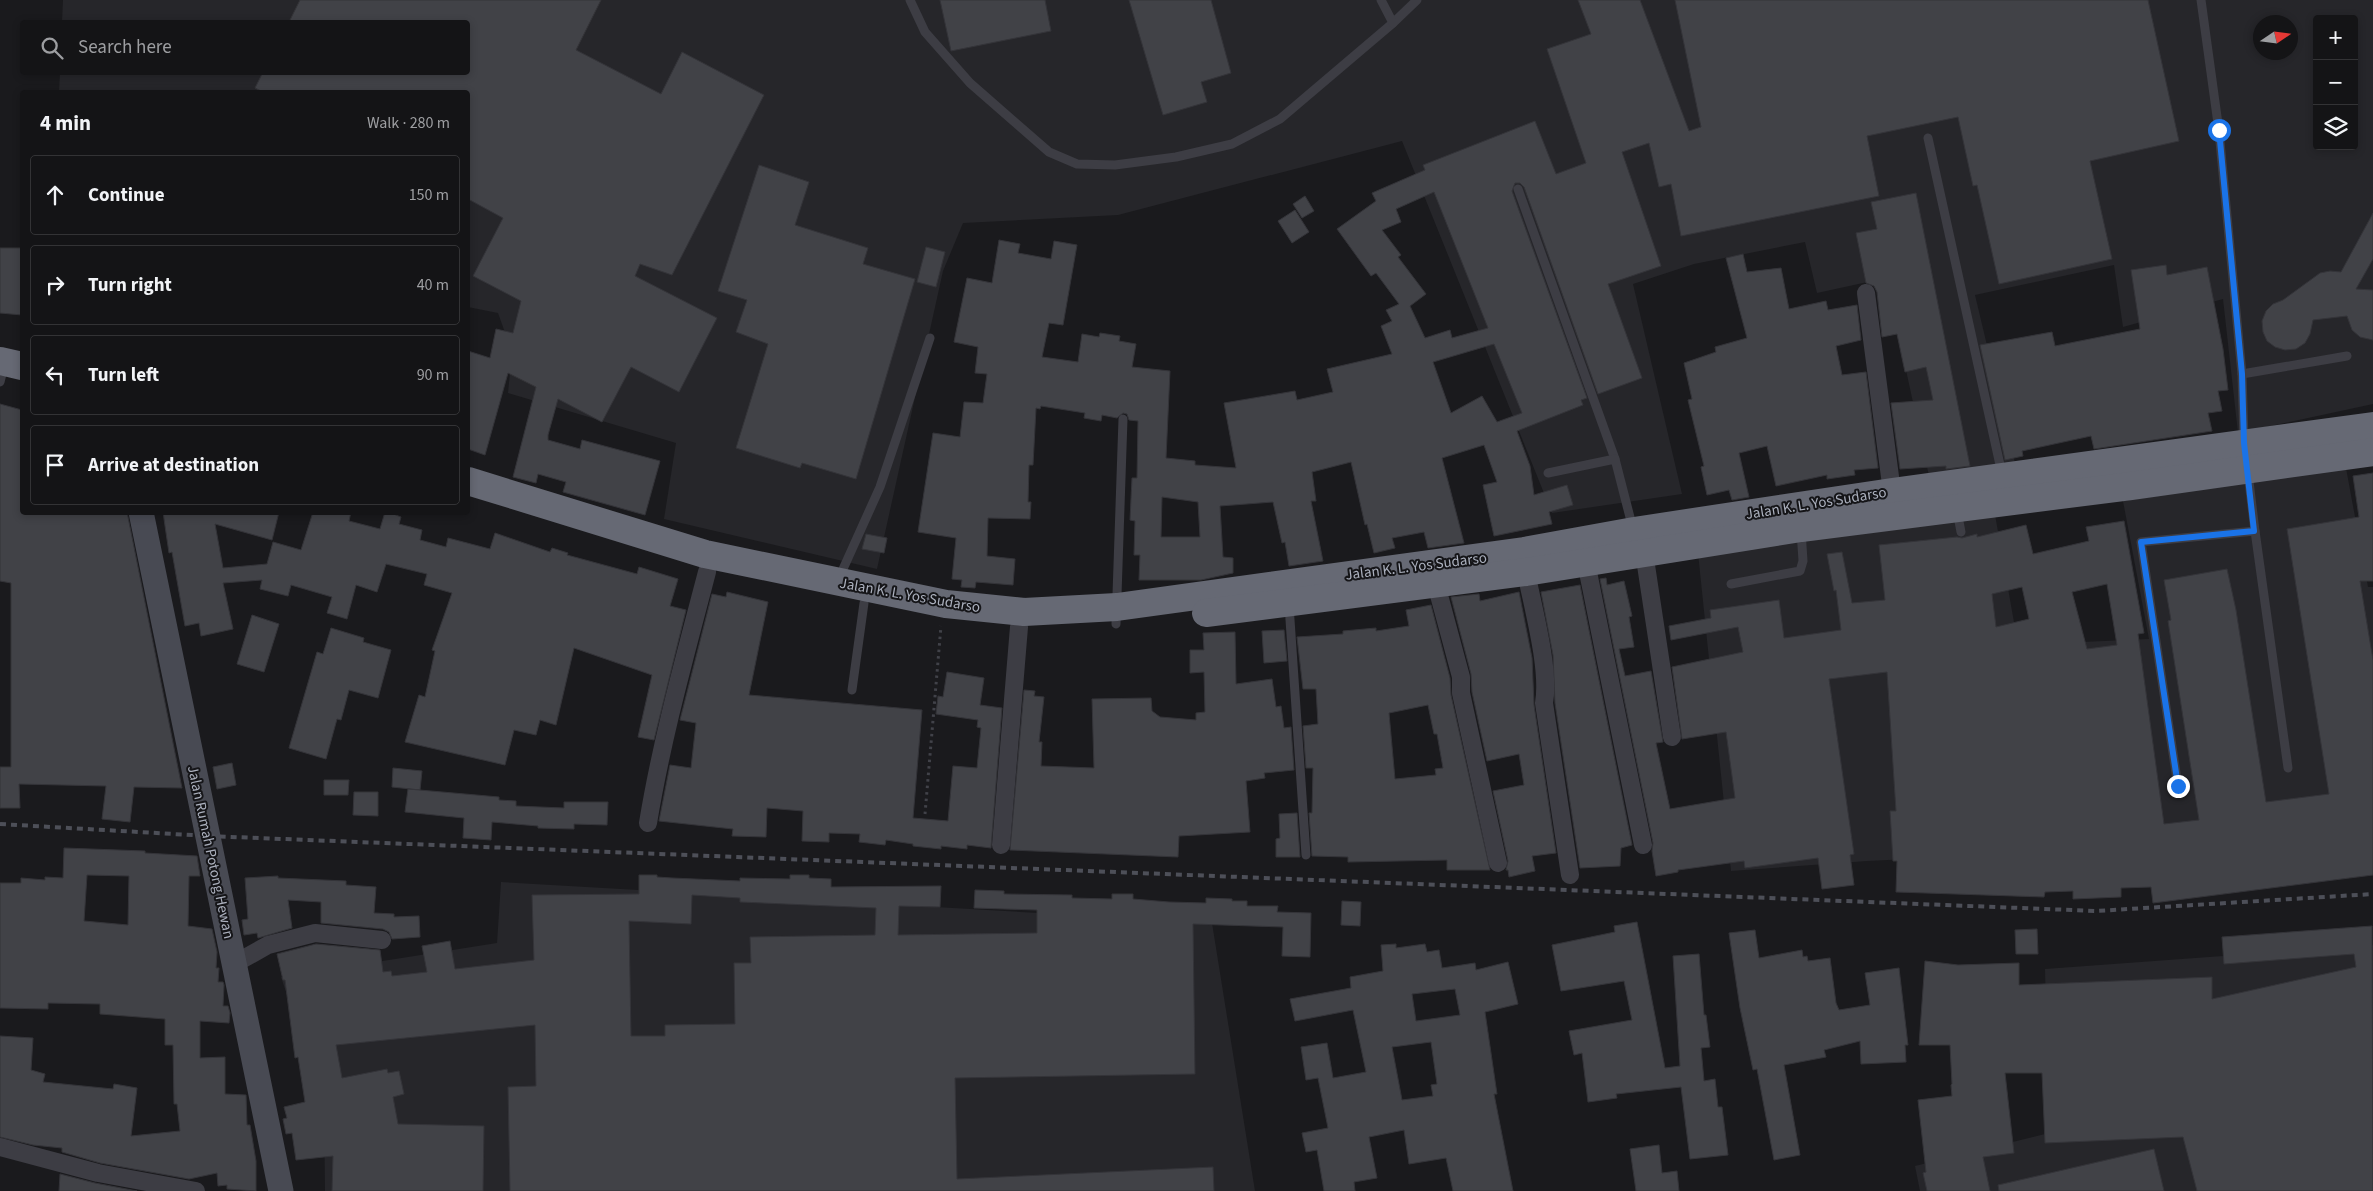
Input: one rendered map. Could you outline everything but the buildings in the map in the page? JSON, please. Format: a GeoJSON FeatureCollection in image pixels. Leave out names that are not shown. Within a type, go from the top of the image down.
{"type":"FeatureCollection","features":[{"type":"Feature","properties":{"kind":"highway","name":"Jalan K. L. Yos Sudarso"},"geometry":{"type":"LineString","coordinates":[[470,498],[707,572],[942,618],[1019,627],[1076,627],[1116,615],[1524,551],[1801,528],[1959,520],[2373,426]]}},
{"type":"Feature","properties":{"kind":"highway","name":"Jalan K. L. Yos Sudarso"},"geometry":{"type":"LineString","coordinates":[[470,482],[705,554],[837,583],[946,604],[1024,612],[1116,615],[1289,602],[1526,572],[1586,562],[1639,542],[1892,492],[2002,477],[2246,456],[2373,452]]}},
{"type":"Feature","properties":{"kind":"street"},"geometry":{"type":"LineString","coordinates":[[1866,292],[1892,492]]}},
{"type":"Feature","properties":{"kind":"street","name":"Jalan Rumah Potong Hewan"},"geometry":{"type":"LineString","coordinates":[[142,515],[281,1191]]}},
{"type":"Feature","properties":{"kind":"street"},"geometry":{"type":"LineString","coordinates":[[1639,542],[1672,737]]}},
{"type":"Feature","properties":{"kind":"street"},"geometry":{"type":"LineString","coordinates":[[1586,562],[1643,845]]}},
{"type":"Feature","properties":{"kind":"street"},"geometry":{"type":"LineString","coordinates":[[648,823],[665,743],[669,714],[707,572]]}},
{"type":"Feature","properties":{"kind":"street"},"geometry":{"type":"LineString","coordinates":[[1526,572],[1538,630],[1546,692],[1544,703],[1570,875]]}},
{"type":"Feature","properties":{"kind":"street"},"geometry":{"type":"LineString","coordinates":[[1436,584],[1460,677],[1461,693],[1498,863]]}},
{"type":"Feature","properties":{"kind":"street"},"geometry":{"type":"LineString","coordinates":[[1001,845],[1019,627]]}},
{"type":"Feature","properties":{"kind":"street"},"geometry":{"type":"LineString","coordinates":[[234,964],[268,945],[316,933],[382,940]]}},
{"type":"Feature","properties":{"kind":"street"},"geometry":{"type":"LineString","coordinates":[[0,1147],[98,1174],[196,1191]]}},
{"type":"Feature","properties":{"kind":"lane"},"geometry":{"type":"LineString","coordinates":[[910,0],[925,32],[970,83],[1049,152],[1077,164],[1114,165],[1176,157],[1232,144],[1280,119],[1393,24],[1417,0]]}},
{"type":"Feature","properties":{"kind":"lane"},"geometry":{"type":"LineString","coordinates":[[1381,0],[1393,24]]}},
{"type":"Feature","properties":{"kind":"lane"},"geometry":{"type":"LineString","coordinates":[[2201,0],[2219,130],[2242,374],[2246,456],[2254,531],[2288,768]]}},
{"type":"Feature","properties":{"kind":"lane"},"geometry":{"type":"LineString","coordinates":[[1928,138],[2002,477]]}},
{"type":"Feature","properties":{"kind":"lane"},"geometry":{"type":"LineString","coordinates":[[1518,189],[1615,460],[1639,542]]}},
{"type":"Feature","properties":{"kind":"lane"},"geometry":{"type":"LineString","coordinates":[[837,583],[880,487],[930,338]]}},
{"type":"Feature","properties":{"kind":"lane"},"geometry":{"type":"LineString","coordinates":[[2242,374],[2347,356]]}},
{"type":"Feature","properties":{"kind":"lane"},"geometry":{"type":"LineString","coordinates":[[1116,615],[1123,418]]}},
{"type":"Feature","properties":{"kind":"lane"},"geometry":{"type":"LineString","coordinates":[[1548,473],[1615,460]]}},
{"type":"Feature","properties":{"kind":"lane"},"geometry":{"type":"LineString","coordinates":[[1730,584],[1800,570],[1803,561],[1801,528]]}},
{"type":"Feature","properties":{"kind":"lane"},"geometry":{"type":"LineString","coordinates":[[2178,786],[2141,542],[2254,531]]}},
{"type":"Feature","properties":{"kind":"lane"},"geometry":{"type":"LineString","coordinates":[[1289,602],[1306,854]]}},
{"type":"Feature","properties":{"kind":"lane"},"geometry":{"type":"LineString","coordinates":[[852,690],[864,603]]}},
{"type":"Feature","properties":{"kind":"path"},"geometry":{"type":"LineString","coordinates":[[924,814],[942,618]]}},
{"type":"Feature","properties":{"kind":"shaded area"},"geometry":{"type":"Polygon","coordinates":[[[63,0],[2373,0],[2373,404],[2238,433],[2223,299],[2123,327],[2114,265],[1975,295],[2015,463],[1929,476],[1886,278],[1817,293],[1805,242],[1694,264],[1633,284],[1682,494],[1552,513],[1402,141],[1118,215],[963,223],[943,271],[877,569],[664,519],[676,443],[508,393],[512,352],[498,313],[470,307],[470,90],[59,90],[60,75],[470,75],[470,20],[62,20],[63,0]]]}},
{"type":"Feature","properties":{"kind":"shaded area"},"geometry":{"type":"Polygon","coordinates":[[[2346,468],[2368,587],[2373,587],[2373,837],[1867,861],[1731,871],[1698,553],[1994,509],[2018,645],[2149,639],[2123,501],[2346,468]]]}},
{"type":"Feature","properties":{"kind":"shaded area"},"geometry":{"type":"Polygon","coordinates":[[[501,882],[1212,923],[1255,1191],[325,1191],[324,1105],[281,977],[497,943],[501,882]]]}},
{"type":"Feature","properties":{"kind":"shaded area"},"geometry":{"type":"Polygon","coordinates":[[[2373,945],[2373,1191],[1920,1191],[1915,1166],[2049,1133],[2045,969],[2373,945]]]}},
{"type":"Feature","properties":{"kind":"railway"},"geometry":{"type":"LineString","coordinates":[[0,824],[208,836],[2096,911],[2373,894]]}},
{"type":"Feature","properties":{"kind":"route"},"geometry":{"type":"LineString","coordinates":[[2178,786],[2141,542],[2254,531],[2250,482],[2244,443],[2242,374],[2219,130]]}}]}
